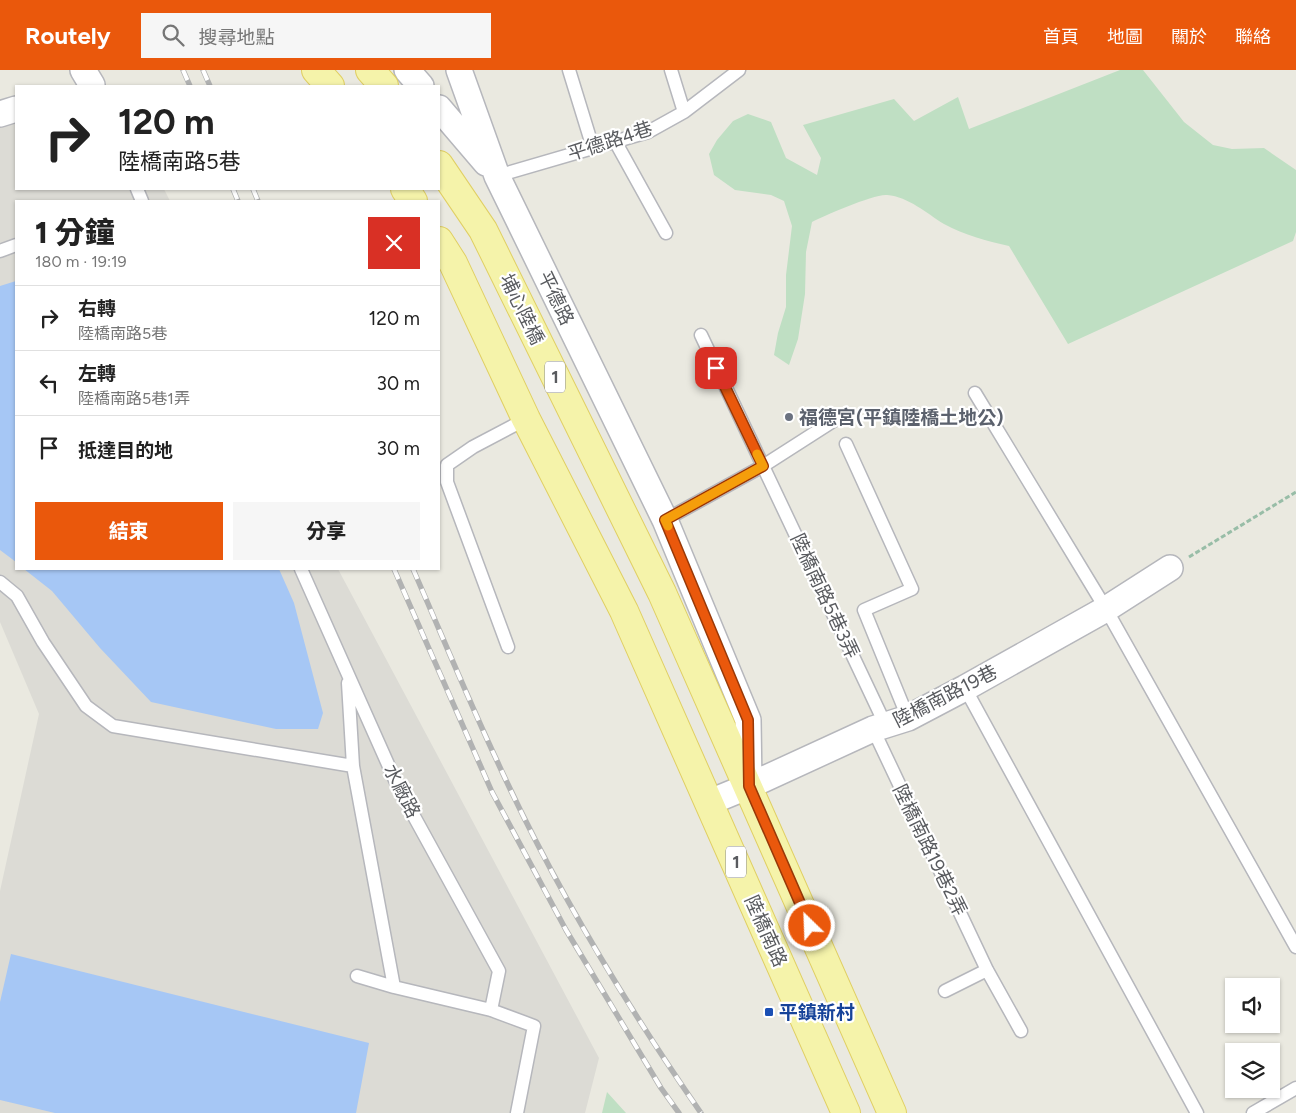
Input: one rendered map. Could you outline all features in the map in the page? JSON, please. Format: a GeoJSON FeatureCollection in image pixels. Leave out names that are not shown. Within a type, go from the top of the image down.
{"type":"FeatureCollection","features":[{"type":"Feature","properties":{"kind":"main road"},"geometry":{"type":"LineString","coordinates":[[316,70],[329,85]]}},
{"type":"Feature","properties":{"kind":"main road"},"geometry":{"type":"LineString","coordinates":[[370,70],[383,85]]}},
{"type":"Feature","properties":{"kind":"main road","name":"埔心陸橋"},"geometry":{"type":"LineString","coordinates":[[440,166],[483,230],[662,594],[749,786]]}},
{"type":"Feature","properties":{"kind":"main road","name":"1"},"geometry":{"type":"LineString","coordinates":[[440,243],[453,263],[526,419]]}},
{"type":"Feature","properties":{"kind":"main road","name":"陸橋南路"},"geometry":{"type":"LineString","coordinates":[[526,419],[624,612],[710,802],[846,1113]]}},
{"type":"Feature","properties":{"kind":"main road","name":"1"},"geometry":{"type":"LineString","coordinates":[[749,786],[860,1029],[892,1113]]}},
{"type":"Feature","properties":{"kind":"street"},"geometry":{"type":"LineString","coordinates":[[407,70],[419,85]]}},
{"type":"Feature","properties":{"kind":"street","name":"平德路"},"geometry":{"type":"LineString","coordinates":[[458,70],[497,176],[665,520]]}},
{"type":"Feature","properties":{"kind":"street"},"geometry":{"type":"LineString","coordinates":[[0,114],[15,109]]}},
{"type":"Feature","properties":{"kind":"street"},"geometry":{"type":"LineString","coordinates":[[440,109],[497,176]]}},
{"type":"Feature","properties":{"kind":"street"},"geometry":{"type":"LineString","coordinates":[[665,520],[748,720],[749,786]]}},
{"type":"Feature","properties":{"kind":"street","name":"陸橋南路19巷"},"geometry":{"type":"LineString","coordinates":[[710,802],[889,724],[965,688],[1106,610],[1170,568]]}},
{"type":"Feature","properties":{"kind":"lane"},"geometry":{"type":"LineString","coordinates":[[569,70],[593,148]]}},
{"type":"Feature","properties":{"kind":"lane"},"geometry":{"type":"LineString","coordinates":[[671,70],[684,112]]}},
{"type":"Feature","properties":{"kind":"lane","name":"平德路4巷"},"geometry":{"type":"LineString","coordinates":[[497,176],[648,132],[684,112],[739,70]]}},
{"type":"Feature","properties":{"kind":"lane"},"geometry":{"type":"LineString","coordinates":[[615,141],[666,233]]}},
{"type":"Feature","properties":{"kind":"lane"},"geometry":{"type":"LineString","coordinates":[[0,252],[15,246]]}},
{"type":"Feature","properties":{"kind":"lane","name":"陸橋南路5巷3弄"},"geometry":{"type":"LineString","coordinates":[[700,335],[889,724]]}},
{"type":"Feature","properties":{"kind":"lane"},"geometry":{"type":"LineString","coordinates":[[976,392],[1106,610],[1296,947]]}},
{"type":"Feature","properties":{"kind":"lane"},"geometry":{"type":"LineString","coordinates":[[665,520],[763,466],[841,416]]}},
{"type":"Feature","properties":{"kind":"lane"},"geometry":{"type":"LineString","coordinates":[[508,647],[447,482],[447,465],[473,447],[526,419]]}},
{"type":"Feature","properties":{"kind":"lane"},"geometry":{"type":"LineString","coordinates":[[846,444],[912,589],[864,610],[889,724]]}},
{"type":"Feature","properties":{"kind":"lane","name":"水廠路"},"geometry":{"type":"LineString","coordinates":[[302,570],[399,789],[498,971],[491,1010]]}},
{"type":"Feature","properties":{"kind":"lane"},"geometry":{"type":"LineString","coordinates":[[0,582],[16,596],[43,642],[86,706],[113,726],[353,766]]}},
{"type":"Feature","properties":{"kind":"lane"},"geometry":{"type":"LineString","coordinates":[[348,676],[353,766],[394,987]]}},
{"type":"Feature","properties":{"kind":"lane"},"geometry":{"type":"LineString","coordinates":[[965,688],[1197,1113]]}},
{"type":"Feature","properties":{"kind":"lane","name":"陸橋南路19巷2弄"},"geometry":{"type":"LineString","coordinates":[[889,724],[987,970],[1021,1031]]}},
{"type":"Feature","properties":{"kind":"lane"},"geometry":{"type":"LineString","coordinates":[[945,991],[987,970]]}},
{"type":"Feature","properties":{"kind":"lane"},"geometry":{"type":"LineString","coordinates":[[357,976],[394,987],[491,1010],[534,1026],[517,1113]]}},
{"type":"Feature","properties":{"kind":"lane"},"geometry":{"type":"LineString","coordinates":[[1253,1113],[1296,1088]]}},
{"type":"Feature","properties":{"kind":"path"},"geometry":{"type":"LineString","coordinates":[[1170,568],[1296,492]]}},
{"type":"Feature","properties":{"kind":"shaded area"},"geometry":{"type":"Polygon","coordinates":[[[15,113],[15,190],[164,190],[170,200],[15,200],[15,570],[339,570],[599,1058],[585,1113],[0,1113],[0,891],[39,714],[0,622],[0,119],[15,113]]]}},
{"type":"Feature","properties":{"kind":"green space"},"geometry":{"type":"Polygon","coordinates":[[[1120,70],[1143,70],[1184,122],[1213,145],[1232,149],[1264,148],[1296,170],[1296,232],[1293,241],[1068,344],[1009,246],[952,228],[903,199],[895,196],[881,195],[812,222],[806,252],[805,294],[798,339],[789,365],[774,355],[786,307],[786,275],[792,226],[784,201],[771,195],[735,190],[714,175],[709,154],[717,140],[733,121],[748,114],[771,122],[786,158],[817,175],[821,158],[803,125],[894,99],[914,121],[958,97],[969,129],[1120,70]]]}},
{"type":"Feature","properties":{"kind":"green space"},"geometry":{"type":"Polygon","coordinates":[[[607,1092],[626,1113],[602,1113],[607,1092]]]}},
{"type":"Feature","properties":{"kind":"water"},"geometry":{"type":"Polygon","coordinates":[[[15,281],[15,561],[0,550],[0,286],[15,281]]]}},
{"type":"Feature","properties":{"kind":"water"},"geometry":{"type":"Polygon","coordinates":[[[25,570],[279,570],[294,603],[323,713],[318,729],[276,729],[151,702],[100,648],[52,591],[25,570]]]}},
{"type":"Feature","properties":{"kind":"water"},"geometry":{"type":"Polygon","coordinates":[[[11,954],[369,1043],[356,1113],[55,1113],[0,1100],[0,1002],[11,954]]]}},
{"type":"Feature","properties":{"kind":"railway"},"geometry":{"type":"LineString","coordinates":[[183,70],[190,85]]}},
{"type":"Feature","properties":{"kind":"railway"},"geometry":{"type":"LineString","coordinates":[[203,70],[210,85]]}},
{"type":"Feature","properties":{"kind":"railway"},"geometry":{"type":"LineString","coordinates":[[233,190],[238,200]]}},
{"type":"Feature","properties":{"kind":"railway"},"geometry":{"type":"LineString","coordinates":[[253,190],[258,200]]}},
{"type":"Feature","properties":{"kind":"railway"},"geometry":{"type":"LineString","coordinates":[[394,570],[492,792],[566,930],[661,1088],[679,1113]]}},
{"type":"Feature","properties":{"kind":"railway"},"geometry":{"type":"LineString","coordinates":[[413,570],[487,739],[543,854],[618,986],[701,1113]]}},
{"type":"Feature","properties":{"kind":"slow traffic"},"geometry":{"type":"LineString","coordinates":[[668,526],[665,520],[763,466],[757,454]]}},
{"type":"Feature","properties":{"kind":"place","name":"福德宮(平鎮陸橋土地公)"},"geometry":{"type":"Point","coordinates":[789,417]}},
{"type":"Feature","properties":{"kind":"place","name":"平鎮新村"},"geometry":{"type":"Point","coordinates":[769,1012]}},
{"type":"Feature","properties":{"kind":"route"},"geometry":{"type":"LineString","coordinates":[[716,368],[763,466],[665,520],[748,720],[749,786],[810,926]]}}]}
